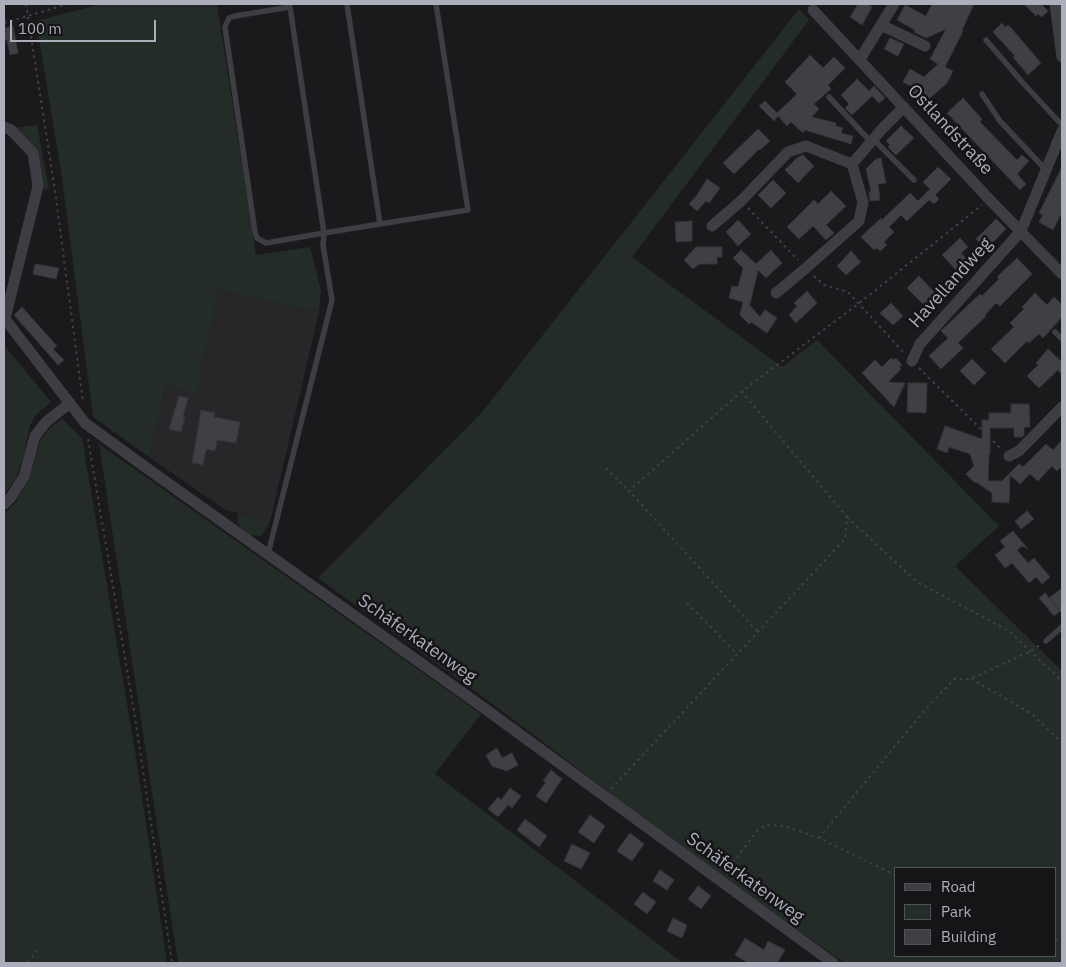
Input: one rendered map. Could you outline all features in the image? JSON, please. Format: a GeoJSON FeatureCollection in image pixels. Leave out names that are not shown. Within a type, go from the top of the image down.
{"type":"FeatureCollection","features":[{"type":"Feature","properties":{"kind":"street"},"geometry":{"type":"LineString","coordinates":[[860,59],[894,4]]}},
{"type":"Feature","properties":{"kind":"street"},"geometry":{"type":"LineString","coordinates":[[1054,4],[1062,57]]}},
{"type":"Feature","properties":{"kind":"street","name":"Ostlandstraße"},"geometry":{"type":"LineString","coordinates":[[813,10],[989,199],[1062,274]]}},
{"type":"Feature","properties":{"kind":"street"},"geometry":{"type":"LineString","coordinates":[[881,25],[925,46]]}},
{"type":"Feature","properties":{"kind":"street"},"geometry":{"type":"LineString","coordinates":[[852,164],[904,107]]}},
{"type":"Feature","properties":{"kind":"street"},"geometry":{"type":"LineString","coordinates":[[4,128],[11,130],[33,152],[38,186],[4,320]]}},
{"type":"Feature","properties":{"kind":"street","name":"Havellandweg"},"geometry":{"type":"LineString","coordinates":[[912,361],[920,344],[1021,231],[1062,131]]}},
{"type":"Feature","properties":{"kind":"street"},"geometry":{"type":"LineString","coordinates":[[712,226],[741,201],[788,152],[806,146],[852,164]]}},
{"type":"Feature","properties":{"kind":"street"},"geometry":{"type":"LineString","coordinates":[[776,293],[859,221],[863,202],[852,164]]}},
{"type":"Feature","properties":{"kind":"street","name":"Schäferkatenweg"},"geometry":{"type":"LineString","coordinates":[[4,320],[85,423],[833,963]]}},
{"type":"Feature","properties":{"kind":"street"},"geometry":{"type":"LineString","coordinates":[[4,504],[24,477],[35,436],[46,422],[70,403]]}},
{"type":"Feature","properties":{"kind":"street"},"geometry":{"type":"LineString","coordinates":[[1009,456],[1019,451],[1062,407]]}},
{"type":"Feature","properties":{"kind":"lane"},"geometry":{"type":"LineString","coordinates":[[347,4],[380,224]]}},
{"type":"Feature","properties":{"kind":"lane"},"geometry":{"type":"LineString","coordinates":[[268,555],[332,300],[323,245],[324,233],[290,5],[235,16],[230,18],[225,27],[255,232],[257,238],[266,243],[324,233],[468,210],[436,4]]}},
{"type":"Feature","properties":{"kind":"lane"},"geometry":{"type":"LineString","coordinates":[[986,40],[1062,125]]}},
{"type":"Feature","properties":{"kind":"lane"},"geometry":{"type":"LineString","coordinates":[[982,94],[1000,121],[1046,170]]}},
{"type":"Feature","properties":{"kind":"lane"},"geometry":{"type":"LineString","coordinates":[[829,97],[914,180]]}},
{"type":"Feature","properties":{"kind":"lane"},"geometry":{"type":"LineString","coordinates":[[1055,332],[1062,339]]}},
{"type":"Feature","properties":{"kind":"lane"},"geometry":{"type":"LineString","coordinates":[[1046,641],[1062,626]]}},
{"type":"Feature","properties":{"kind":"path"},"geometry":{"type":"LineString","coordinates":[[26,4],[54,184],[83,404]]}},
{"type":"Feature","properties":{"kind":"path"},"geometry":{"type":"LineString","coordinates":[[4,23],[68,4]]}},
{"type":"Feature","properties":{"kind":"path"},"geometry":{"type":"LineString","coordinates":[[629,491],[741,392],[858,304],[989,199]]}},
{"type":"Feature","properties":{"kind":"path"},"geometry":{"type":"LineString","coordinates":[[741,201],[824,285],[848,292],[912,361],[1009,456]]}},
{"type":"Feature","properties":{"kind":"path"},"geometry":{"type":"LineString","coordinates":[[741,392],[847,517],[917,582],[1009,630],[1062,680]]}},
{"type":"Feature","properties":{"kind":"path"},"geometry":{"type":"LineString","coordinates":[[85,423],[134,712],[172,963]]}},
{"type":"Feature","properties":{"kind":"path"},"geometry":{"type":"LineString","coordinates":[[606,468],[758,632]]}},
{"type":"Feature","properties":{"kind":"path"},"geometry":{"type":"LineString","coordinates":[[604,796],[844,539],[847,517]]}},
{"type":"Feature","properties":{"kind":"path"},"geometry":{"type":"LineString","coordinates":[[687,603],[737,654]]}},
{"type":"Feature","properties":{"kind":"path"},"geometry":{"type":"LineString","coordinates":[[819,838],[924,711],[954,679],[970,679],[1031,651],[1046,641]]}},
{"type":"Feature","properties":{"kind":"path"},"geometry":{"type":"LineString","coordinates":[[970,679],[1032,714],[1062,743]]}},
{"type":"Feature","properties":{"kind":"path"},"geometry":{"type":"LineString","coordinates":[[719,881],[757,831],[766,824],[784,826],[819,838],[894,875]]}},
{"type":"Feature","properties":{"kind":"path"},"geometry":{"type":"LineString","coordinates":[[28,963],[39,947]]}},
{"type":"Feature","properties":{"kind":"shaded area"},"geometry":{"type":"Polygon","coordinates":[[[219,291],[319,312],[270,522],[224,509],[149,457],[166,386],[196,393],[219,291]]]}},
{"type":"Feature","properties":{"kind":"green space"},"geometry":{"type":"Polygon","coordinates":[[[102,4],[217,4],[256,255],[310,247],[321,291],[319,312],[219,291],[196,394],[166,386],[149,457],[93,417],[62,178],[36,21],[102,4]]]}},
{"type":"Feature","properties":{"kind":"green space"},"geometry":{"type":"Polygon","coordinates":[[[799,9],[809,20],[632,257],[782,367],[817,340],[999,526],[955,566],[1062,671],[1062,963],[845,963],[713,871],[490,702],[318,578],[483,411],[799,9]]]}},
{"type":"Feature","properties":{"kind":"green space"},"geometry":{"type":"Polygon","coordinates":[[[37,125],[49,189],[41,190],[36,158],[14,128],[37,125]]]}},
{"type":"Feature","properties":{"kind":"green space"},"geometry":{"type":"Polygon","coordinates":[[[4,345],[51,402],[36,415],[30,425],[24,455],[16,478],[4,495],[4,345]]]}},
{"type":"Feature","properties":{"kind":"green space"},"geometry":{"type":"Polygon","coordinates":[[[62,419],[82,438],[136,757],[167,963],[4,963],[4,514],[15,503],[29,480],[41,439],[51,427],[62,419]]]}},
{"type":"Feature","properties":{"kind":"green space"},"geometry":{"type":"Polygon","coordinates":[[[99,444],[481,714],[435,774],[683,963],[178,963],[99,444]]]}},
{"type":"Feature","properties":{"kind":"green space"},"geometry":{"type":"Polygon","coordinates":[[[238,513],[270,522],[262,536],[249,535],[237,523],[238,513]]]}},
{"type":"Feature","properties":{"kind":"building"},"geometry":{"type":"Polygon","coordinates":[[[858,4],[867,4],[872,7],[862,25],[850,17],[858,4]]]}},
{"type":"Feature","properties":{"kind":"building"},"geometry":{"type":"Polygon","coordinates":[[[932,4],[974,4],[945,67],[953,71],[947,83],[929,99],[923,92],[917,99],[910,93],[914,88],[903,82],[910,69],[924,77],[938,64],[930,59],[946,29],[926,38],[897,20],[905,5],[926,16],[932,4]]]}},
{"type":"Feature","properties":{"kind":"building"},"geometry":{"type":"Polygon","coordinates":[[[1024,4],[1041,4],[1048,11],[1042,17],[1038,14],[1036,16],[1024,4]]]}},
{"type":"Feature","properties":{"kind":"building"},"geometry":{"type":"Polygon","coordinates":[[[1002,23],[1005,27],[1008,25],[1012,29],[1041,63],[1028,75],[1013,57],[1015,56],[993,32],[1002,23]]]}},
{"type":"Feature","properties":{"kind":"building"},"geometry":{"type":"Polygon","coordinates":[[[13,26],[18,53],[10,55],[7,40],[4,40],[4,32],[6,31],[5,28],[13,26]]]}},
{"type":"Feature","properties":{"kind":"building"},"geometry":{"type":"Polygon","coordinates":[[[890,38],[904,44],[898,56],[884,49],[890,38]]]}},
{"type":"Feature","properties":{"kind":"building"},"geometry":{"type":"Polygon","coordinates":[[[810,55],[823,68],[834,57],[845,68],[828,85],[831,89],[814,104],[819,109],[812,117],[836,123],[836,126],[843,128],[841,133],[853,136],[851,144],[805,130],[803,133],[791,122],[787,126],[778,116],[774,121],[759,106],[765,101],[777,113],[797,94],[785,82],[810,55]]]}},
{"type":"Feature","properties":{"kind":"building"},"geometry":{"type":"Polygon","coordinates":[[[857,79],[869,91],[874,86],[885,98],[879,103],[872,96],[852,115],[845,108],[849,104],[841,95],[857,79]]]}},
{"type":"Feature","properties":{"kind":"building"},"geometry":{"type":"Polygon","coordinates":[[[963,98],[982,119],[980,122],[1017,160],[1022,155],[1029,161],[1017,174],[1026,184],[1020,190],[947,113],[963,98]]]}},
{"type":"Feature","properties":{"kind":"building"},"geometry":{"type":"Polygon","coordinates":[[[901,126],[914,138],[896,155],[888,147],[890,145],[886,141],[901,126]]]}},
{"type":"Feature","properties":{"kind":"building"},"geometry":{"type":"Polygon","coordinates":[[[758,129],[770,141],[759,149],[734,174],[723,163],[758,129]]]}},
{"type":"Feature","properties":{"kind":"building"},"geometry":{"type":"Polygon","coordinates":[[[803,155],[814,166],[798,183],[785,170],[798,157],[803,155]]]}},
{"type":"Feature","properties":{"kind":"building"},"geometry":{"type":"Polygon","coordinates":[[[881,158],[886,183],[878,184],[880,200],[870,201],[869,192],[871,191],[866,169],[876,159],[881,158]]]}},
{"type":"Feature","properties":{"kind":"building"},"geometry":{"type":"Polygon","coordinates":[[[938,167],[951,179],[935,195],[939,199],[934,204],[929,200],[907,221],[901,215],[889,227],[894,232],[884,242],[887,245],[880,251],[877,248],[874,250],[861,237],[910,193],[918,201],[930,189],[923,182],[938,167]]]}},
{"type":"Feature","properties":{"kind":"building"},"geometry":{"type":"Polygon","coordinates":[[[1062,167],[1062,212],[1053,230],[1039,222],[1043,215],[1039,213],[1062,167]]]}},
{"type":"Feature","properties":{"kind":"building"},"geometry":{"type":"Polygon","coordinates":[[[707,179],[720,188],[709,203],[706,201],[697,211],[689,204],[707,179]]]}},
{"type":"Feature","properties":{"kind":"building"},"geometry":{"type":"Polygon","coordinates":[[[773,180],[786,193],[771,208],[758,195],[773,180]]]}},
{"type":"Feature","properties":{"kind":"building"},"geometry":{"type":"Polygon","coordinates":[[[831,191],[846,206],[826,225],[834,233],[826,240],[813,226],[799,239],[787,227],[814,200],[818,204],[831,191]]]}},
{"type":"Feature","properties":{"kind":"building"},"geometry":{"type":"Polygon","coordinates":[[[996,219],[1006,229],[986,249],[976,239],[996,219]]]}},
{"type":"Feature","properties":{"kind":"building"},"geometry":{"type":"Polygon","coordinates":[[[738,220],[751,234],[738,246],[726,232],[738,220]]]}},
{"type":"Feature","properties":{"kind":"building"},"geometry":{"type":"Polygon","coordinates":[[[692,221],[692,241],[676,242],[675,222],[692,221]]]}},
{"type":"Feature","properties":{"kind":"building"},"geometry":{"type":"Polygon","coordinates":[[[960,238],[968,247],[961,253],[971,264],[960,274],[942,255],[960,238]]]}},
{"type":"Feature","properties":{"kind":"building"},"geometry":{"type":"Polygon","coordinates":[[[696,247],[722,247],[722,257],[717,257],[717,264],[699,264],[693,269],[684,260],[696,247]]]}},
{"type":"Feature","properties":{"kind":"building"},"geometry":{"type":"Polygon","coordinates":[[[741,250],[756,264],[771,250],[782,263],[766,278],[758,270],[750,304],[748,303],[760,317],[765,310],[777,318],[767,333],[751,322],[749,324],[740,315],[743,302],[729,298],[732,286],[738,287],[743,268],[733,258],[741,250]]]}},
{"type":"Feature","properties":{"kind":"building"},"geometry":{"type":"Polygon","coordinates":[[[851,251],[861,262],[846,275],[837,266],[851,251]]]}},
{"type":"Feature","properties":{"kind":"building"},"geometry":{"type":"Polygon","coordinates":[[[1017,258],[1032,274],[1000,306],[996,303],[986,316],[958,343],[963,348],[941,369],[929,356],[948,338],[941,331],[980,294],[982,296],[999,279],[997,277],[1017,258]]]}},
{"type":"Feature","properties":{"kind":"building"},"geometry":{"type":"Polygon","coordinates":[[[35,264],[59,268],[56,279],[33,274],[35,264]]]}},
{"type":"Feature","properties":{"kind":"building"},"geometry":{"type":"Polygon","coordinates":[[[919,276],[936,294],[924,305],[907,288],[919,276]]]}},
{"type":"Feature","properties":{"kind":"building"},"geometry":{"type":"Polygon","coordinates":[[[807,291],[817,303],[796,323],[789,315],[797,306],[794,303],[807,291]]]}},
{"type":"Feature","properties":{"kind":"building"},"geometry":{"type":"Polygon","coordinates":[[[1035,293],[1047,305],[1054,297],[1062,305],[1062,317],[1043,338],[1039,334],[1029,343],[1027,341],[1005,363],[991,349],[1014,327],[1010,323],[1024,309],[1022,307],[1035,293]]]}},
{"type":"Feature","properties":{"kind":"building"},"geometry":{"type":"Polygon","coordinates":[[[891,303],[903,316],[893,325],[880,313],[891,303]]]}},
{"type":"Feature","properties":{"kind":"building"},"geometry":{"type":"Polygon","coordinates":[[[22,307],[57,346],[53,349],[64,360],[58,365],[14,315],[22,307]]]}},
{"type":"Feature","properties":{"kind":"building"},"geometry":{"type":"Polygon","coordinates":[[[1048,349],[1062,362],[1062,375],[1058,370],[1039,388],[1027,376],[1038,365],[1036,363],[1048,349]]]}},
{"type":"Feature","properties":{"kind":"building"},"geometry":{"type":"Polygon","coordinates":[[[891,358],[893,360],[896,358],[902,365],[899,367],[901,369],[888,382],[905,383],[894,407],[862,373],[875,360],[882,367],[891,358]]]}},
{"type":"Feature","properties":{"kind":"building"},"geometry":{"type":"Polygon","coordinates":[[[972,359],[986,373],[974,385],[960,371],[972,359]]]}},
{"type":"Feature","properties":{"kind":"building"},"geometry":{"type":"Polygon","coordinates":[[[908,383],[927,383],[926,413],[907,412],[908,383]]]}},
{"type":"Feature","properties":{"kind":"building"},"geometry":{"type":"Polygon","coordinates":[[[179,396],[188,398],[181,432],[169,429],[179,396]]]}},
{"type":"Feature","properties":{"kind":"building"},"geometry":{"type":"Polygon","coordinates":[[[1011,404],[1029,404],[1030,427],[1024,427],[1024,435],[1022,437],[1014,437],[1014,428],[990,428],[988,481],[1002,481],[1019,464],[1023,467],[1046,444],[1053,450],[1062,440],[1062,466],[1057,471],[1052,466],[1038,481],[1030,474],[1020,484],[1010,475],[1009,503],[992,502],[992,493],[975,483],[966,474],[974,466],[970,454],[949,447],[947,453],[937,449],[945,426],[982,439],[982,420],[989,420],[989,413],[1011,413],[1011,404]]]}},
{"type":"Feature","properties":{"kind":"building"},"geometry":{"type":"Polygon","coordinates":[[[201,410],[215,413],[214,417],[240,422],[236,443],[217,440],[215,451],[206,449],[203,465],[192,463],[201,410]]]}},
{"type":"Feature","properties":{"kind":"building"},"geometry":{"type":"Polygon","coordinates":[[[1027,511],[1034,519],[1021,529],[1015,521],[1027,511]]]}},
{"type":"Feature","properties":{"kind":"building"},"geometry":{"type":"Polygon","coordinates":[[[1013,531],[1028,549],[1022,546],[1017,550],[1028,563],[1034,558],[1050,577],[1042,584],[1036,577],[1029,583],[1012,563],[1005,568],[995,555],[1005,547],[1000,541],[1013,531]]]}},
{"type":"Feature","properties":{"kind":"building"},"geometry":{"type":"Polygon","coordinates":[[[1062,588],[1062,614],[1049,598],[1062,588]]]}},
{"type":"Feature","properties":{"kind":"building"},"geometry":{"type":"Polygon","coordinates":[[[1045,593],[1060,611],[1054,616],[1039,598],[1045,593]]]}},
{"type":"Feature","properties":{"kind":"building"},"geometry":{"type":"Polygon","coordinates":[[[497,748],[502,758],[512,753],[518,765],[507,771],[492,766],[486,755],[497,748]]]}},
{"type":"Feature","properties":{"kind":"building"},"geometry":{"type":"Polygon","coordinates":[[[551,770],[562,779],[546,803],[536,796],[546,782],[543,781],[551,770]]]}},
{"type":"Feature","properties":{"kind":"building"},"geometry":{"type":"Polygon","coordinates":[[[510,788],[521,796],[512,808],[508,805],[498,817],[488,809],[498,797],[501,800],[510,788]]]}},
{"type":"Feature","properties":{"kind":"building"},"geometry":{"type":"Polygon","coordinates":[[[590,815],[605,826],[594,843],[578,832],[590,815]]]}},
{"type":"Feature","properties":{"kind":"building"},"geometry":{"type":"Polygon","coordinates":[[[525,819],[547,836],[539,847],[517,830],[525,819]]]}},
{"type":"Feature","properties":{"kind":"building"},"geometry":{"type":"Polygon","coordinates":[[[630,833],[644,844],[632,861],[617,851],[630,833]]]}},
{"type":"Feature","properties":{"kind":"building"},"geometry":{"type":"Polygon","coordinates":[[[572,844],[590,853],[581,869],[564,861],[572,844]]]}},
{"type":"Feature","properties":{"kind":"building"},"geometry":{"type":"Polygon","coordinates":[[[660,870],[674,880],[667,890],[653,881],[660,870]]]}},
{"type":"Feature","properties":{"kind":"building"},"geometry":{"type":"Polygon","coordinates":[[[698,886],[711,896],[701,909],[688,899],[698,886]]]}},
{"type":"Feature","properties":{"kind":"building"},"geometry":{"type":"Polygon","coordinates":[[[643,892],[656,902],[647,914],[634,904],[643,892]]]}},
{"type":"Feature","properties":{"kind":"building"},"geometry":{"type":"Polygon","coordinates":[[[673,918],[687,925],[682,938],[667,931],[673,918]]]}},
{"type":"Feature","properties":{"kind":"building"},"geometry":{"type":"Polygon","coordinates":[[[745,938],[764,950],[768,941],[785,950],[777,963],[748,963],[735,955],[745,938]]]}}]}
